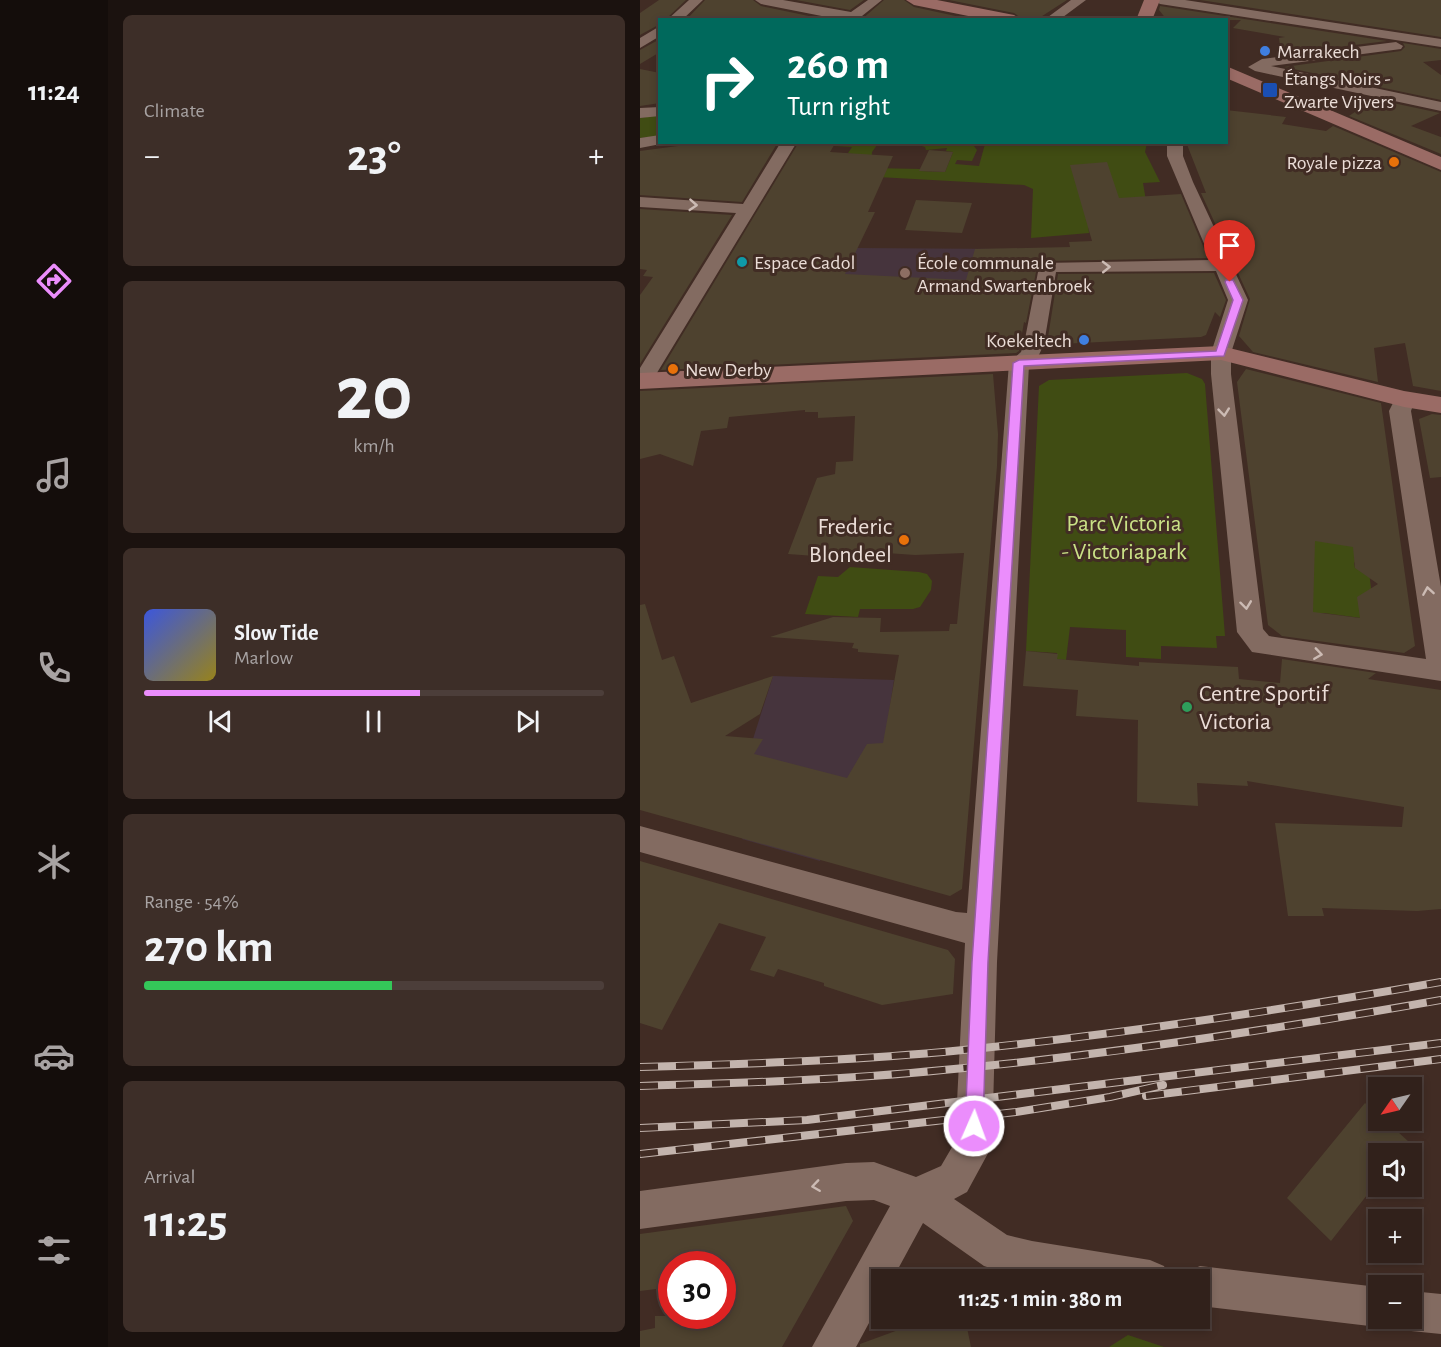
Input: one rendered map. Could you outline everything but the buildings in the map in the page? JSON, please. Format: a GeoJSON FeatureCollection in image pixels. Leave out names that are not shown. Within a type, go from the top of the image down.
{"type":"FeatureCollection","features":[{"type":"Feature","properties":{"kind":"street"},"geometry":{"type":"LineString","coordinates":[[675,18],[697,0]]}},
{"type":"Feature","properties":{"kind":"street"},"geometry":{"type":"LineString","coordinates":[[761,0],[850,18],[876,0]]}},
{"type":"Feature","properties":{"kind":"street"},"geometry":{"type":"LineString","coordinates":[[914,0],[1004,18]]}},
{"type":"Feature","properties":{"kind":"street"},"geometry":{"type":"LineString","coordinates":[[1053,18],[1080,0]]}},
{"type":"Feature","properties":{"kind":"street"},"geometry":{"type":"LineString","coordinates":[[1145,18],[1152,0]]}},
{"type":"Feature","properties":{"kind":"street"},"geometry":{"type":"LineString","coordinates":[[1160,0],[1441,43]]}},
{"type":"Feature","properties":{"kind":"street"},"geometry":{"type":"LineString","coordinates":[[640,44],[658,31]]}},
{"type":"Feature","properties":{"kind":"street"},"geometry":{"type":"LineString","coordinates":[[1228,73],[1255,67],[1267,61],[1399,45],[1405,38]]}},
{"type":"Feature","properties":{"kind":"street"},"geometry":{"type":"LineString","coordinates":[[1255,67],[1441,107]]}},
{"type":"Feature","properties":{"kind":"street"},"geometry":{"type":"LineString","coordinates":[[1228,73],[1441,164]]}},
{"type":"Feature","properties":{"kind":"street"},"geometry":{"type":"LineString","coordinates":[[640,113],[658,111]]}},
{"type":"Feature","properties":{"kind":"street"},"geometry":{"type":"LineString","coordinates":[[640,143],[658,140]]}},
{"type":"Feature","properties":{"kind":"street"},"geometry":{"type":"LineString","coordinates":[[641,381],[788,144]]}},
{"type":"Feature","properties":{"kind":"street"},"geometry":{"type":"LineString","coordinates":[[1175,144],[1175,156],[1185,182],[1238,300],[1220,353],[1230,467],[1250,633],[1261,645],[1441,670],[1400,411],[1404,399]]}},
{"type":"Feature","properties":{"kind":"street"},"geometry":{"type":"LineString","coordinates":[[640,202],[746,209]]}},
{"type":"Feature","properties":{"kind":"street"},"geometry":{"type":"LineString","coordinates":[[1019,363],[1030,356],[1034,344],[1048,267],[1222,265]]}},
{"type":"Feature","properties":{"kind":"street"},"geometry":{"type":"LineString","coordinates":[[641,381],[1220,353],[1404,399],[1441,405]]}},
{"type":"Feature","properties":{"kind":"street"},"geometry":{"type":"LineString","coordinates":[[833,1347],[917,1196],[954,1179],[973,1146],[982,929],[1019,363]]}},
{"type":"Feature","properties":{"kind":"street"},"geometry":{"type":"LineString","coordinates":[[640,839],[956,927],[982,929]]}},
{"type":"Feature","properties":{"kind":"street"},"geometry":{"type":"LineString","coordinates":[[640,1210],[846,1182],[874,1181],[917,1196],[998,1252],[1032,1261],[1082,1269]]}},
{"type":"Feature","properties":{"kind":"street"},"geometry":{"type":"LineString","coordinates":[[1210,1287],[1368,1306]]}},
{"type":"Feature","properties":{"kind":"street"},"geometry":{"type":"LineString","coordinates":[[1422,1312],[1441,1314]]}},
{"type":"Feature","properties":{"kind":"shaded area","name":"École communale Armand Swartenbroek"},"geometry":{"type":"Polygon","coordinates":[[[857,248],[1009,249],[1026,312],[898,295],[786,258],[857,248]]]}},
{"type":"Feature","properties":{"kind":"shaded area"},"geometry":{"type":"Polygon","coordinates":[[[773,676],[894,680],[888,719],[888,743],[858,787],[820,861],[742,839],[764,800],[742,756],[753,739],[773,676]]]}},
{"type":"Feature","properties":{"kind":"green space"},"geometry":{"type":"Polygon","coordinates":[[[658,115],[658,136],[640,138],[640,118],[658,115]]]}},
{"type":"Feature","properties":{"kind":"green space"},"geometry":{"type":"Polygon","coordinates":[[[835,144],[877,145],[872,152],[871,168],[945,172],[953,152],[946,151],[947,148],[926,150],[925,147],[918,145],[974,146],[977,150],[972,161],[957,160],[955,164],[979,166],[985,144],[1147,144],[1145,152],[1160,182],[1143,183],[1151,231],[1088,223],[1089,233],[1031,238],[1033,189],[1024,185],[842,175],[853,154],[848,153],[852,147],[834,146],[835,144]]]}},
{"type":"Feature","properties":{"kind":"green space","name":"Parc Victoria - Victoriapark"},"geometry":{"type":"Polygon","coordinates":[[[1187,373],[1202,379],[1205,384],[1225,636],[1216,636],[1217,648],[1161,646],[1161,659],[1126,657],[1126,630],[1070,627],[1066,660],[1057,659],[1057,653],[1026,651],[1039,386],[1049,380],[1187,373]]]}},
{"type":"Feature","properties":{"kind":"green space"},"geometry":{"type":"Polygon","coordinates":[[[1292,517],[1367,549],[1354,563],[1355,568],[1369,572],[1372,596],[1361,618],[1305,613],[1314,575],[1292,517]]]}},
{"type":"Feature","properties":{"kind":"green space"},"geometry":{"type":"Polygon","coordinates":[[[850,567],[927,574],[932,581],[931,590],[920,607],[913,609],[860,609],[858,617],[805,614],[818,576],[838,577],[850,567]]]}},
{"type":"Feature","properties":{"kind":"green space"},"geometry":{"type":"Polygon","coordinates":[[[1128,1335],[1164,1347],[1109,1347],[1128,1335]]]}},
{"type":"Feature","properties":{"kind":"railway"},"geometry":{"type":"LineString","coordinates":[[640,1067],[867,1058],[1006,1046],[1193,1022],[1441,982]]}},
{"type":"Feature","properties":{"kind":"railway"},"geometry":{"type":"LineString","coordinates":[[640,1086],[829,1079],[1006,1064],[1193,1040],[1441,1000]]}},
{"type":"Feature","properties":{"kind":"railway"},"geometry":{"type":"LineString","coordinates":[[640,1128],[807,1120],[1441,1043]]}},
{"type":"Feature","properties":{"kind":"railway"},"geometry":{"type":"LineString","coordinates":[[1146,1096],[1441,1059]]}},
{"type":"Feature","properties":{"kind":"railway"},"geometry":{"type":"LineString","coordinates":[[640,1154],[1016,1112],[1110,1097],[1163,1085]]}},
{"type":"Feature","properties":{"kind":"place","name":"Marrakech"},"geometry":{"type":"Point","coordinates":[1265,51]}},
{"type":"Feature","properties":{"kind":"place","name":"Étangs Noirs - Zwarte Vijvers"},"geometry":{"type":"Point","coordinates":[1270,90]}},
{"type":"Feature","properties":{"kind":"place","name":"Royale pizza"},"geometry":{"type":"Point","coordinates":[1394,162]}},
{"type":"Feature","properties":{"kind":"place","name":"Espace Cadol"},"geometry":{"type":"Point","coordinates":[742,262]}},
{"type":"Feature","properties":{"kind":"place","name":"École communale Armand Swartenbroek"},"geometry":{"type":"Point","coordinates":[905,273]}},
{"type":"Feature","properties":{"kind":"place","name":"Koekeltech"},"geometry":{"type":"Point","coordinates":[1084,340]}},
{"type":"Feature","properties":{"kind":"place","name":"New Derby"},"geometry":{"type":"Point","coordinates":[673,369]}},
{"type":"Feature","properties":{"kind":"place","name":"Frederic Blondeel"},"geometry":{"type":"Point","coordinates":[904,540]}},
{"type":"Feature","properties":{"kind":"place","name":"Centre Sportif Victoria"},"geometry":{"type":"Point","coordinates":[1187,707]}},
{"type":"Feature","properties":{"kind":"route"},"geometry":{"type":"LineString","coordinates":[[974,1126],[980,962],[1019,363],[1220,353],[1238,300],[1230,282]]}}]}
